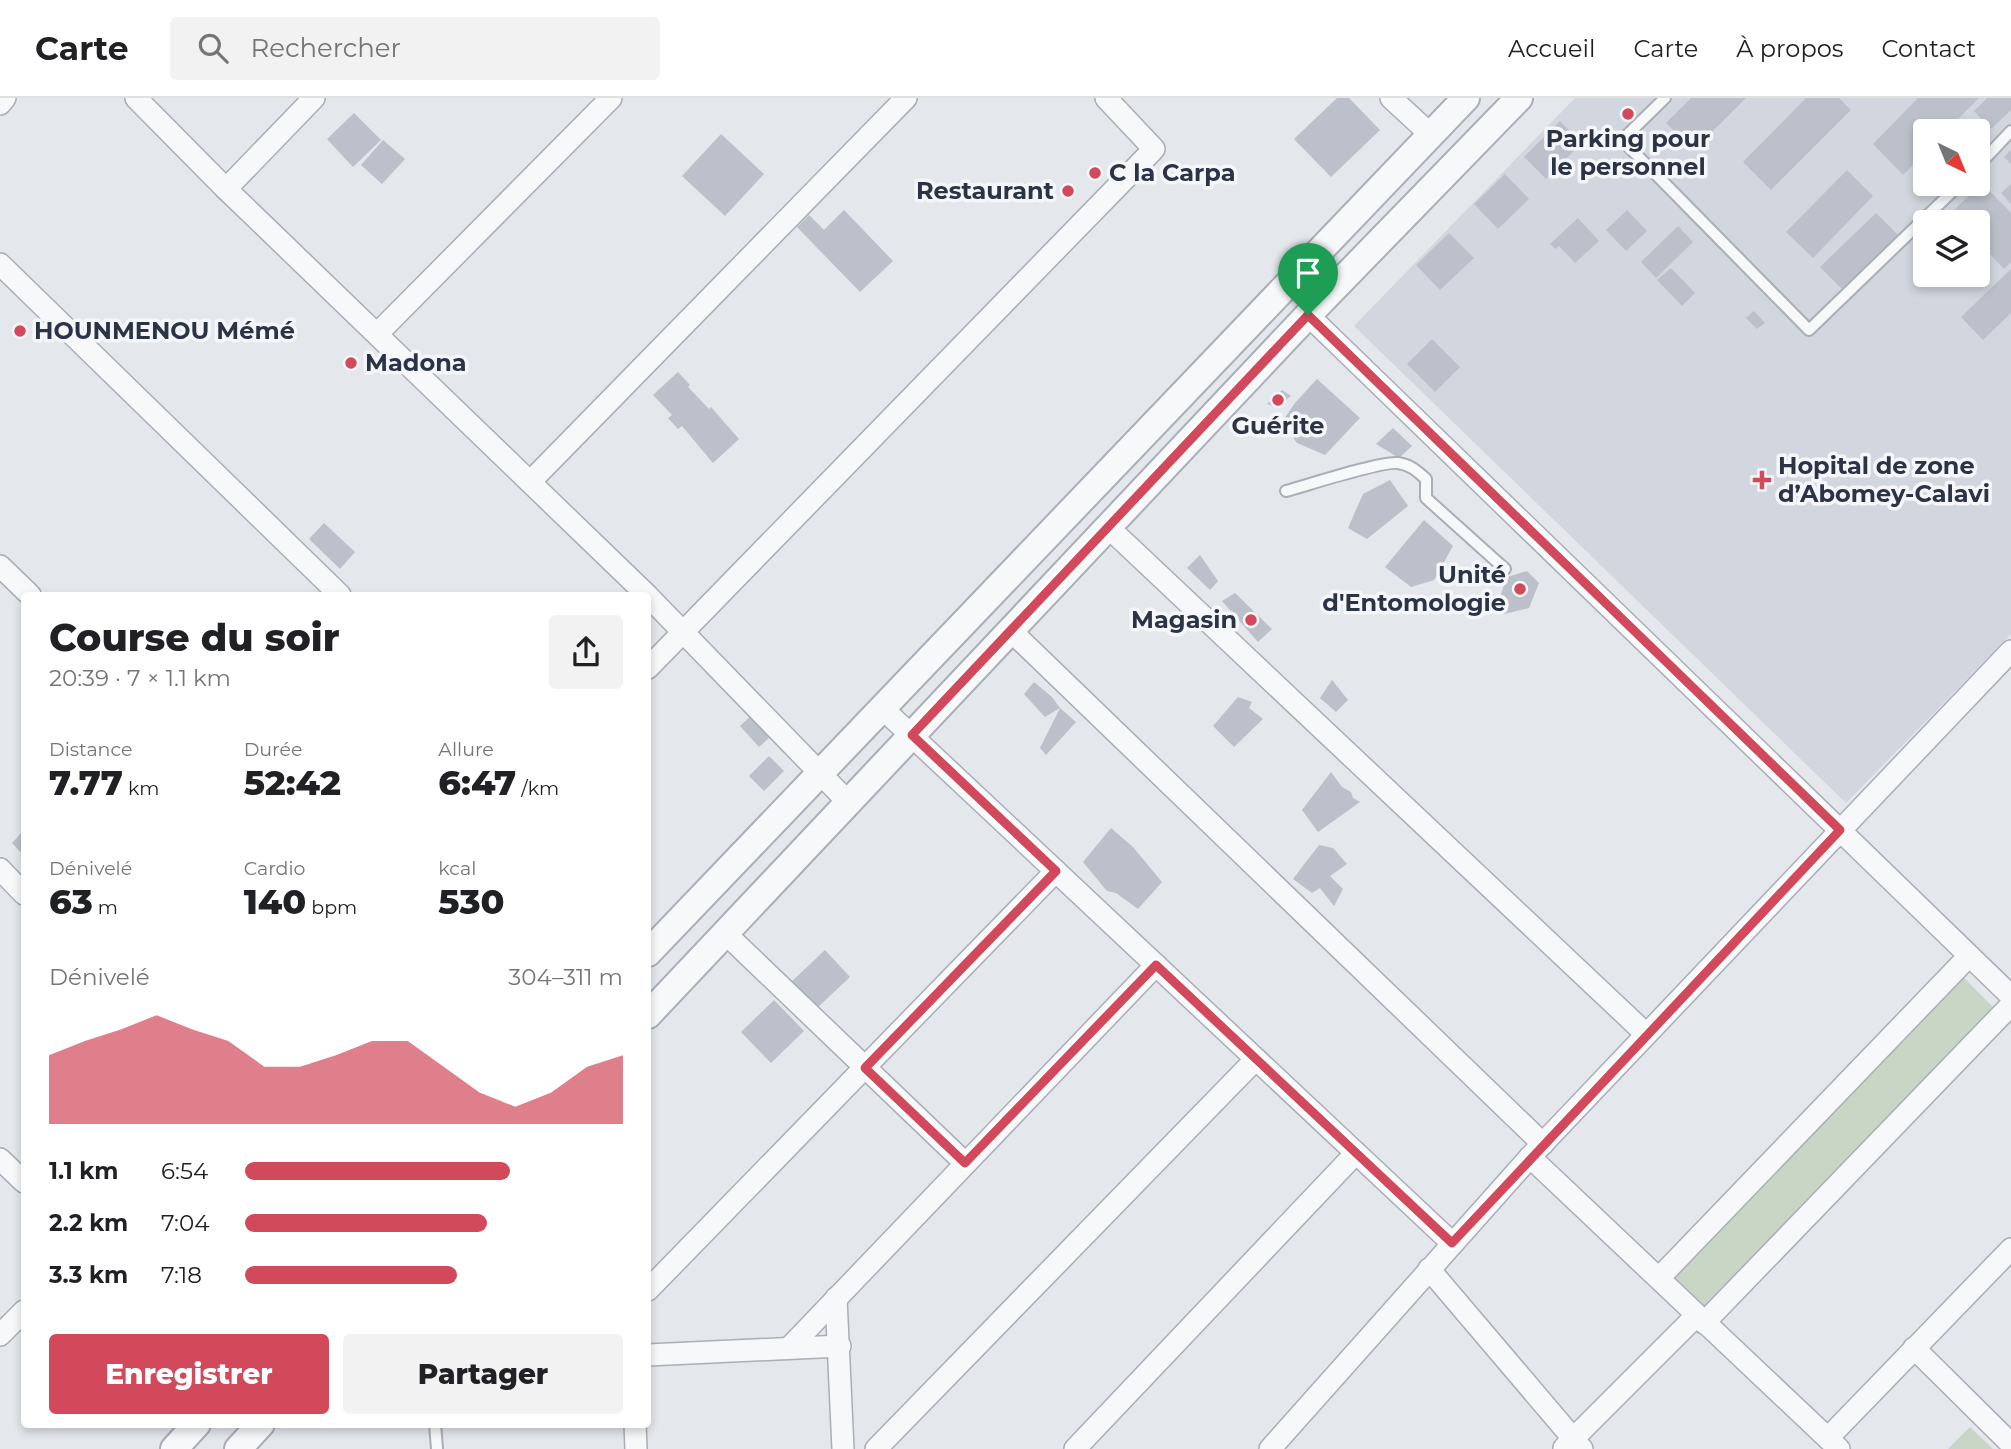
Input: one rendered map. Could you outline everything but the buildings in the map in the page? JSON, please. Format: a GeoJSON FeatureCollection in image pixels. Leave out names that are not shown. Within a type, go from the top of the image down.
{"type":"FeatureCollection","features":[{"type":"Feature","properties":{"kind":"street"},"geometry":{"type":"LineString","coordinates":[[0,104],[5,98]]}},
{"type":"Feature","properties":{"kind":"street"},"geometry":{"type":"LineString","coordinates":[[136,98],[226,189],[644,592]]}},
{"type":"Feature","properties":{"kind":"street"},"geometry":{"type":"LineString","coordinates":[[226,189],[314,98]]}},
{"type":"Feature","properties":{"kind":"street"},"geometry":{"type":"LineString","coordinates":[[378,333],[611,98]]}},
{"type":"Feature","properties":{"kind":"street"},"geometry":{"type":"LineString","coordinates":[[530,482],[906,98]]}},
{"type":"Feature","properties":{"kind":"street"},"geometry":{"type":"LineString","coordinates":[[651,665],[1154,149],[1106,98]]}},
{"type":"Feature","properties":{"kind":"street"},"geometry":{"type":"LineString","coordinates":[[1391,98],[1431,135]]}},
{"type":"Feature","properties":{"kind":"street"},"geometry":{"type":"LineString","coordinates":[[651,950],[1466,98]]}},
{"type":"Feature","properties":{"kind":"street"},"geometry":{"type":"LineString","coordinates":[[651,1012],[1308,315],[1520,98]]}},
{"type":"Feature","properties":{"kind":"street"},"geometry":{"type":"LineString","coordinates":[[0,264],[337,592]]}},
{"type":"Feature","properties":{"kind":"street"},"geometry":{"type":"LineString","coordinates":[[1308,315],[1969,956],[2006,982]]}},
{"type":"Feature","properties":{"kind":"street"},"geometry":{"type":"LineString","coordinates":[[1108,527],[1646,1034]]}},
{"type":"Feature","properties":{"kind":"street"},"geometry":{"type":"LineString","coordinates":[[0,566],[27,592]]}},
{"type":"Feature","properties":{"kind":"street"},"geometry":{"type":"LineString","coordinates":[[651,599],[848,802]]}},
{"type":"Feature","properties":{"kind":"street"},"geometry":{"type":"LineString","coordinates":[[1010,630],[1537,1150],[1700,1319],[1833,1443],[2011,1249]]}},
{"type":"Feature","properties":{"kind":"street"},"geometry":{"type":"LineString","coordinates":[[1270,1449],[1537,1150],[2011,651]]}},
{"type":"Feature","properties":{"kind":"street"},"geometry":{"type":"LineString","coordinates":[[882,708],[1452,1243]]}},
{"type":"Feature","properties":{"kind":"street"},"geometry":{"type":"LineString","coordinates":[[0,869],[21,891]]}},
{"type":"Feature","properties":{"kind":"street"},"geometry":{"type":"LineString","coordinates":[[651,1287],[1056,871]]}},
{"type":"Feature","properties":{"kind":"street"},"geometry":{"type":"LineString","coordinates":[[725,933],[965,1163]]}},
{"type":"Feature","properties":{"kind":"street"},"geometry":{"type":"LineString","coordinates":[[1659,1278],[1969,956]]}},
{"type":"Feature","properties":{"kind":"street"},"geometry":{"type":"LineString","coordinates":[[790,1347],[1156,965]]}},
{"type":"Feature","properties":{"kind":"street"},"geometry":{"type":"LineString","coordinates":[[1429,1269],[1572,1446],[2011,1005]]}},
{"type":"Feature","properties":{"kind":"street"},"geometry":{"type":"LineString","coordinates":[[876,1449],[1256,1059]]}},
{"type":"Feature","properties":{"kind":"street"},"geometry":{"type":"LineString","coordinates":[[1074,1449],[1356,1153]]}},
{"type":"Feature","properties":{"kind":"street"},"geometry":{"type":"LineString","coordinates":[[0,1159],[21,1179]]}},
{"type":"Feature","properties":{"kind":"street"},"geometry":{"type":"LineString","coordinates":[[836,1298],[843,1449]]}},
{"type":"Feature","properties":{"kind":"street"},"geometry":{"type":"LineString","coordinates":[[0,1335],[21,1314]]}},
{"type":"Feature","properties":{"kind":"street"},"geometry":{"type":"LineString","coordinates":[[651,1355],[840,1346]]}},
{"type":"Feature","properties":{"kind":"street"},"geometry":{"type":"LineString","coordinates":[[1923,1346],[2011,1424]]}},
{"type":"Feature","properties":{"kind":"street"},"geometry":{"type":"LineString","coordinates":[[1923,1346],[2011,1444]]}},
{"type":"Feature","properties":{"kind":"street"},"geometry":{"type":"LineString","coordinates":[[174,1449],[193,1428]]}},
{"type":"Feature","properties":{"kind":"street"},"geometry":{"type":"LineString","coordinates":[[237,1449],[257,1428]]}},
{"type":"Feature","properties":{"kind":"street"},"geometry":{"type":"LineString","coordinates":[[635,1428],[636,1449]]}},
{"type":"Feature","properties":{"kind":"lane"},"geometry":{"type":"LineString","coordinates":[[1665,98],[1625,137],[1625,143],[1809,330],[1948,196]]}},
{"type":"Feature","properties":{"kind":"lane"},"geometry":{"type":"LineString","coordinates":[[1990,153],[2011,131]]}},
{"type":"Feature","properties":{"kind":"lane"},"geometry":{"type":"LineString","coordinates":[[1286,491],[1380,465],[1396,463],[1415,468],[1426,479],[1426,498],[1505,569]]}},
{"type":"Feature","properties":{"kind":"lane"},"geometry":{"type":"LineString","coordinates":[[435,1428],[437,1449]]}},
{"type":"Feature","properties":{"kind":"shaded area","name":"Hopital de zone d’Abomey-Calavi"},"geometry":{"type":"Polygon","coordinates":[[[1575,98],[2011,98],[2011,634],[1846,803],[1354,326],[1575,98]]]}},
{"type":"Feature","properties":{"kind":"green space"},"geometry":{"type":"Polygon","coordinates":[[[1961,975],[1997,1011],[1707,1310],[1670,1275],[1961,975]]]}},
{"type":"Feature","properties":{"kind":"green space"},"geometry":{"type":"Polygon","coordinates":[[[1970,1427],[1993,1449],[1948,1449],[1970,1427]]]}},
{"type":"Feature","properties":{"kind":"place","name":"Parking pour le personnel"},"geometry":{"type":"Point","coordinates":[1628,114]}},
{"type":"Feature","properties":{"kind":"place","name":"C la Carpa"},"geometry":{"type":"Point","coordinates":[1095,173]}},
{"type":"Feature","properties":{"kind":"place","name":"Restaurant"},"geometry":{"type":"Point","coordinates":[1068,191]}},
{"type":"Feature","properties":{"kind":"place","name":"HOUNMENOU Mémé"},"geometry":{"type":"Point","coordinates":[20,331]}},
{"type":"Feature","properties":{"kind":"place","name":"Madona"},"geometry":{"type":"Point","coordinates":[351,363]}},
{"type":"Feature","properties":{"kind":"place","name":"Guérite"},"geometry":{"type":"Point","coordinates":[1278,400]}},
{"type":"Feature","properties":{"kind":"place","name":"Hopital de zone d’Abomey-Calavi"},"geometry":{"type":"Point","coordinates":[1762,480]}},
{"type":"Feature","properties":{"kind":"place","name":"Unité d'Entomologie"},"geometry":{"type":"Point","coordinates":[1520,589]}},
{"type":"Feature","properties":{"kind":"place","name":"Magasin"},"geometry":{"type":"Point","coordinates":[1251,620]}},
{"type":"Feature","properties":{"kind":"route"},"geometry":{"type":"LineString","coordinates":[[1308,315],[1840,830],[1452,1243],[1156,965],[965,1163],[865,1068],[1056,871],[912,735],[1308,315]]}}]}
